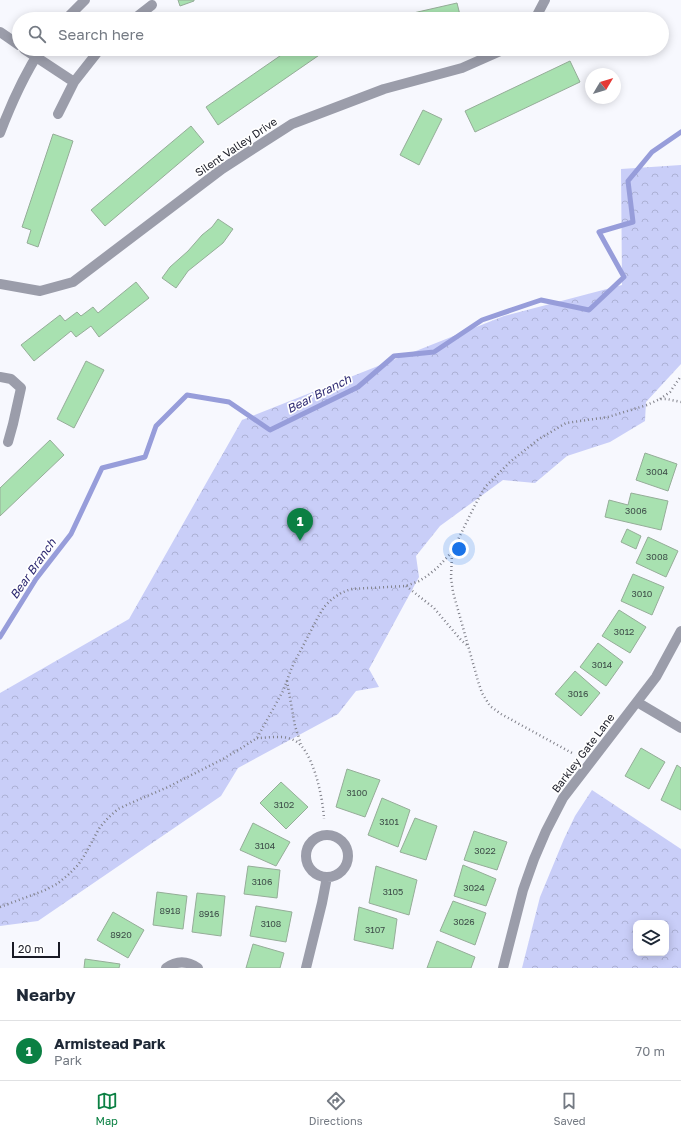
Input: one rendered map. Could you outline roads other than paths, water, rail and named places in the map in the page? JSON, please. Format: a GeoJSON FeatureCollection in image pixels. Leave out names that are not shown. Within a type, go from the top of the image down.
{"type":"FeatureCollection","features":[{"type":"Feature","properties":{"kind":"street"},"geometry":{"type":"LineString","coordinates":[[73,12],[85,0]]}},
{"type":"Feature","properties":{"kind":"street"},"geometry":{"type":"LineString","coordinates":[[539,12],[545,0]]}},
{"type":"Feature","properties":{"kind":"street"},"geometry":{"type":"LineString","coordinates":[[143,12],[152,5]]}},
{"type":"Feature","properties":{"kind":"street"},"geometry":{"type":"LineString","coordinates":[[0,32],[12,40]]}},
{"type":"Feature","properties":{"kind":"street"},"geometry":{"type":"LineString","coordinates":[[0,132],[7,114],[36,56]]}},
{"type":"Feature","properties":{"kind":"street"},"geometry":{"type":"LineString","coordinates":[[42,56],[74,82]]}},
{"type":"Feature","properties":{"kind":"street"},"geometry":{"type":"LineString","coordinates":[[58,114],[74,82],[94,56]]}},
{"type":"Feature","properties":{"kind":"street","name":"Silent Valley Drive"},"geometry":{"type":"LineString","coordinates":[[0,284],[40,291],[73,282],[222,169],[292,124],[384,90],[462,68],[489,56]]}},
{"type":"Feature","properties":{"kind":"street"},"geometry":{"type":"LineString","coordinates":[[0,377],[11,379],[21,388],[8,442]]}},
{"type":"Feature","properties":{"kind":"street","name":"Barkley Gate Lane"},"geometry":{"type":"LineString","coordinates":[[503,968],[523,890],[546,831],[563,798],[656,676],[681,631]]}},
{"type":"Feature","properties":{"kind":"street"},"geometry":{"type":"LineString","coordinates":[[637,702],[681,728]]}},
{"type":"Feature","properties":{"kind":"street"},"geometry":{"type":"LineString","coordinates":[[321,834],[329,834],[341,839],[345,845],[348,858],[346,865],[342,870],[337,874],[327,877],[316,874],[310,870],[305,856],[309,843],[321,834]]}},
{"type":"Feature","properties":{"kind":"street"},"geometry":{"type":"LineString","coordinates":[[306,968],[327,877]]}},
{"type":"Feature","properties":{"kind":"street"},"geometry":{"type":"LineString","coordinates":[[166,968],[177,962],[185,962],[198,968]]}},
{"type":"Feature","properties":{"kind":"waterway","name":"Bear Branch"},"geometry":{"type":"LineString","coordinates":[[0,637],[36,579],[71,534],[102,468],[145,457],[156,426],[187,395],[229,402],[270,430],[358,387],[394,356],[434,352],[482,320],[541,300],[589,310],[624,277],[599,232],[633,222],[628,181],[652,152],[681,132]]}},
{"type":"Feature","properties":{"kind":"place","name":"Armistead Park"},"geometry":{"type":"Point","coordinates":[300,541]}}]}
